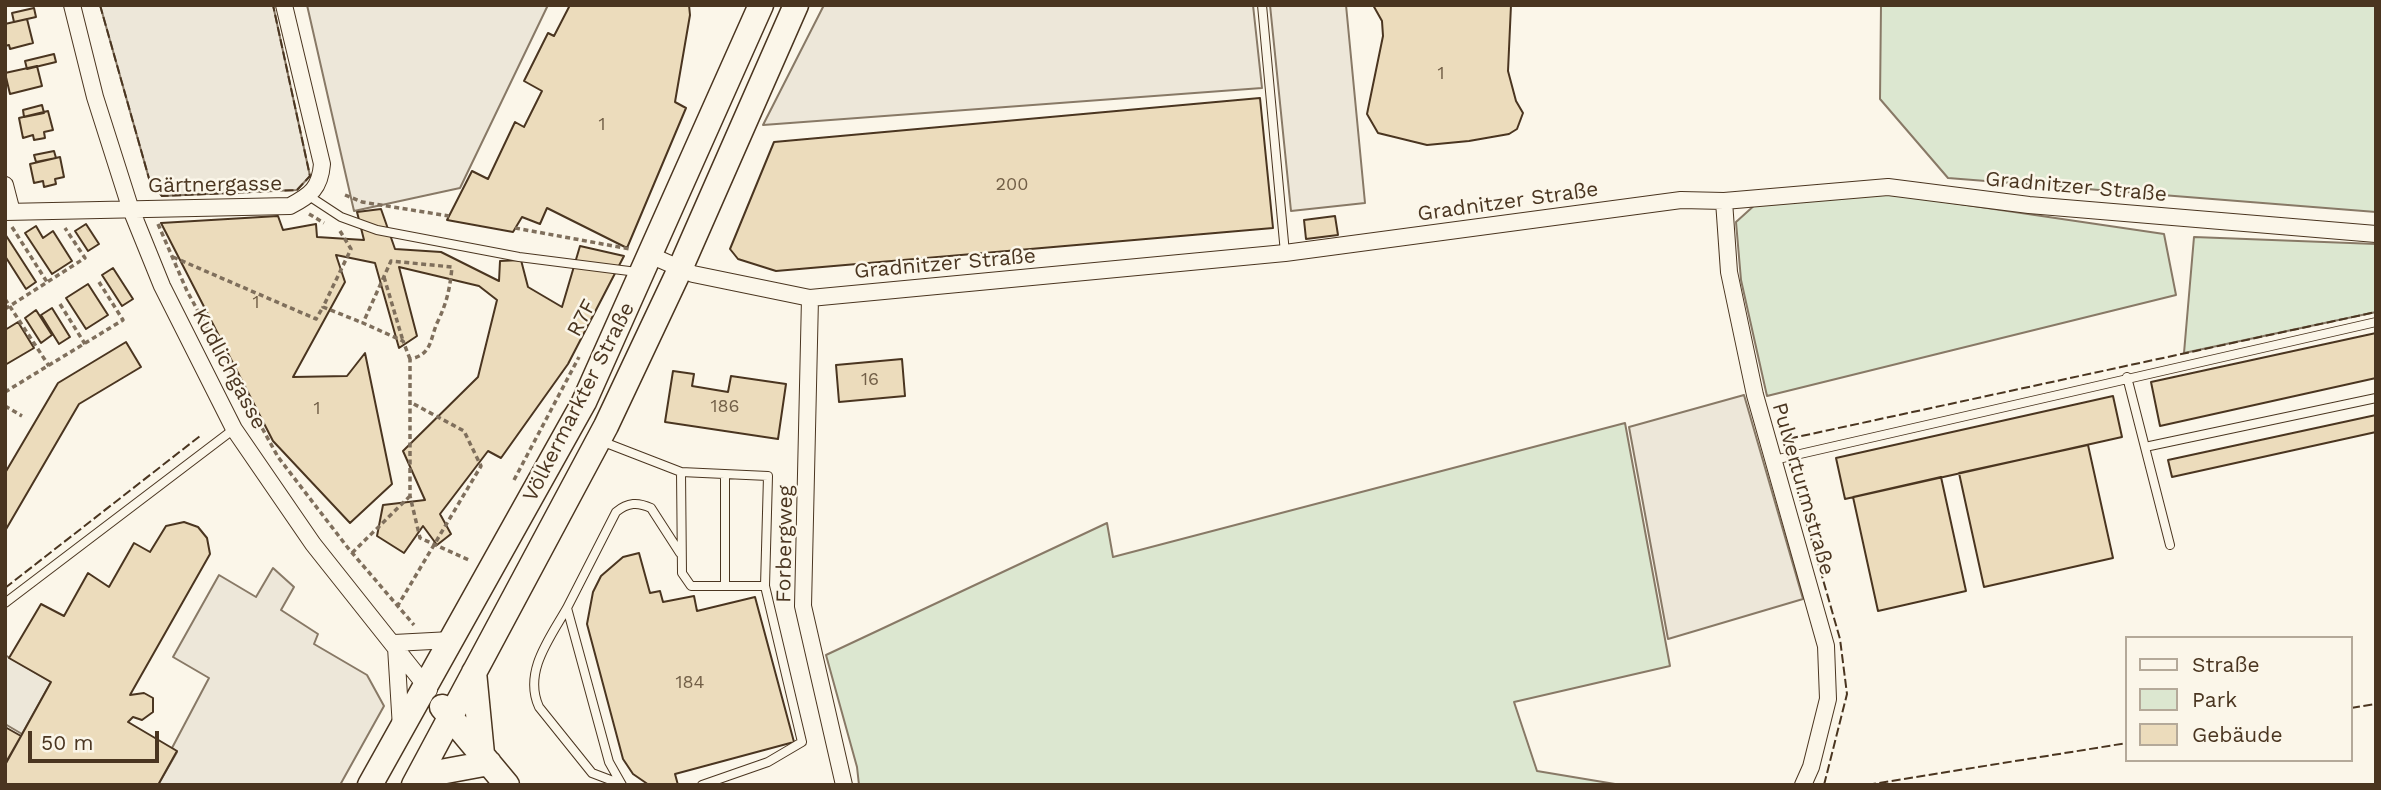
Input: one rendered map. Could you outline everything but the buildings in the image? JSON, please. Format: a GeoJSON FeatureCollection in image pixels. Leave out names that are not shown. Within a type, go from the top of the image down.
{"type":"FeatureCollection","features":[{"type":"Feature","properties":{"kind":"main road","name":"Völkermarkter Straße"},"geometry":{"type":"LineString","coordinates":[[370,785],[584,402],[639,262],[761,5]]}},
{"type":"Feature","properties":{"kind":"main road","name":"Völkermarkter Straße"},"geometry":{"type":"LineString","coordinates":[[417,780],[599,440],[680,269],[796,5]]}},
{"type":"Feature","properties":{"kind":"main road"},"geometry":{"type":"LineString","coordinates":[[401,730],[440,704],[474,672]]}},
{"type":"Feature","properties":{"kind":"main road"},"geometry":{"type":"LineString","coordinates":[[474,672],[486,758]]}},
{"type":"Feature","properties":{"kind":"main road"},"geometry":{"type":"LineString","coordinates":[[440,704],[507,785]]}},
{"type":"Feature","properties":{"kind":"main road"},"geometry":{"type":"LineString","coordinates":[[417,780],[486,758]]}},
{"type":"Feature","properties":{"kind":"street","name":"Kudlichgasse"},"geometry":{"type":"LineString","coordinates":[[72,5],[95,97],[130,207],[162,286],[234,429],[313,544],[440,704]]}},
{"type":"Feature","properties":{"kind":"street","name":"Gärtnergasse"},"geometry":{"type":"LineString","coordinates":[[8,214],[130,207],[290,206],[305,198],[320,181],[322,164],[284,5]]}},
{"type":"Feature","properties":{"kind":"street"},"geometry":{"type":"LineString","coordinates":[[5,185],[8,214]]}},
{"type":"Feature","properties":{"kind":"street","name":"Gradnitzer Straße"},"geometry":{"type":"LineString","coordinates":[[639,262],[810,298],[1285,253],[1681,200],[1724,201],[1888,187],[2029,205],[2376,234]]}},
{"type":"Feature","properties":{"kind":"street","name":"Pulverturmstraße"},"geometry":{"type":"LineString","coordinates":[[1724,201],[1729,272],[1755,395],[1826,646],[1828,699],[1811,767],[1803,785]]}},
{"type":"Feature","properties":{"kind":"street","name":"Forbergweg"},"geometry":{"type":"LineString","coordinates":[[810,298],[803,606],[844,785]]}},
{"type":"Feature","properties":{"kind":"street"},"geometry":{"type":"LineString","coordinates":[[401,730],[395,645],[451,640]]}},
{"type":"Feature","properties":{"kind":"lane"},"geometry":{"type":"LineString","coordinates":[[1262,5],[1285,253]]}},
{"type":"Feature","properties":{"kind":"lane"},"geometry":{"type":"LineString","coordinates":[[305,198],[341,217],[377,230],[519,257],[639,262]]}},
{"type":"Feature","properties":{"kind":"lane"},"geometry":{"type":"LineString","coordinates":[[1774,460],[2376,322]]}},
{"type":"Feature","properties":{"kind":"lane"},"geometry":{"type":"LineString","coordinates":[[2127,377],[2170,545]]}},
{"type":"Feature","properties":{"kind":"lane"},"geometry":{"type":"LineString","coordinates":[[2145,447],[2376,398]]}},
{"type":"Feature","properties":{"kind":"lane"},"geometry":{"type":"LineString","coordinates":[[6,603],[234,429]]}},
{"type":"Feature","properties":{"kind":"lane"},"geometry":{"type":"LineString","coordinates":[[599,440],[681,472],[768,476],[765,586],[802,742],[768,762],[702,785]]}},
{"type":"Feature","properties":{"kind":"lane"},"geometry":{"type":"LineString","coordinates":[[681,472],[682,573],[691,586],[765,586]]}},
{"type":"Feature","properties":{"kind":"lane"},"geometry":{"type":"LineString","coordinates":[[725,475],[725,586]]}},
{"type":"Feature","properties":{"kind":"lane"},"geometry":{"type":"LineString","coordinates":[[622,784],[592,773],[539,707],[533,695],[538,660],[616,512],[624,506],[633,503],[651,508],[681,553]]}},
{"type":"Feature","properties":{"kind":"lane"},"geometry":{"type":"LineString","coordinates":[[567,608],[609,762],[622,784]]}},
{"type":"Feature","properties":{"kind":"path"},"geometry":{"type":"LineString","coordinates":[[345,195],[362,202],[449,216]]}},
{"type":"Feature","properties":{"kind":"path"},"geometry":{"type":"LineString","coordinates":[[171,256],[316,319],[351,249],[342,233],[310,215],[305,198]]}},
{"type":"Feature","properties":{"kind":"path"},"geometry":{"type":"LineString","coordinates":[[150,207],[171,256],[220,353],[278,457],[352,554],[417,628]]}},
{"type":"Feature","properties":{"kind":"path"},"geometry":{"type":"LineString","coordinates":[[7,307],[85,257],[54,210]]}},
{"type":"Feature","properties":{"kind":"path"},"geometry":{"type":"LineString","coordinates":[[8,214],[47,282]]}},
{"type":"Feature","properties":{"kind":"path"},"geometry":{"type":"LineString","coordinates":[[515,228],[639,262]]}},
{"type":"Feature","properties":{"kind":"path"},"geometry":{"type":"LineString","coordinates":[[363,323],[391,261],[452,267],[449,297],[436,323],[435,336],[428,349],[419,357],[410,359]]}},
{"type":"Feature","properties":{"kind":"path"},"geometry":{"type":"LineString","coordinates":[[384,277],[410,359],[410,496],[420,538],[471,561]]}},
{"type":"Feature","properties":{"kind":"path"},"geometry":{"type":"LineString","coordinates":[[6,390],[123,320],[99,282]]}},
{"type":"Feature","properties":{"kind":"path"},"geometry":{"type":"LineString","coordinates":[[5,299],[7,307],[49,366]]}},
{"type":"Feature","properties":{"kind":"path"},"geometry":{"type":"LineString","coordinates":[[60,304],[85,344]]}},
{"type":"Feature","properties":{"kind":"path"},"geometry":{"type":"LineString","coordinates":[[323,307],[403,341]]}},
{"type":"Feature","properties":{"kind":"path","name":"R7F"},"geometry":{"type":"LineString","coordinates":[[510,489],[580,355]]}},
{"type":"Feature","properties":{"kind":"path"},"geometry":{"type":"LineString","coordinates":[[397,607],[481,466],[464,431],[410,401]]}},
{"type":"Feature","properties":{"kind":"path"},"geometry":{"type":"LineString","coordinates":[[5,406],[22,416]]}},
{"type":"Feature","properties":{"kind":"path"},"geometry":{"type":"LineString","coordinates":[[352,554],[410,496]]}},
{"type":"Feature","properties":{"kind":"path"},"geometry":{"type":"LineString","coordinates":[[466,572],[478,549]]}},
{"type":"Feature","properties":{"kind":"green space"},"geometry":{"type":"Polygon","coordinates":[[[1881,5],[2376,5],[2376,212],[1948,178],[1880,99],[1881,5]]]}},
{"type":"Feature","properties":{"kind":"green space"},"geometry":{"type":"Polygon","coordinates":[[[1892,194],[2164,234],[2176,295],[1767,396],[1741,280],[1736,222],[1757,203],[1892,194]]]}},
{"type":"Feature","properties":{"kind":"green space"},"geometry":{"type":"Polygon","coordinates":[[[2194,237],[2376,244],[2376,312],[2184,353],[2194,237]]]}},
{"type":"Feature","properties":{"kind":"green space"},"geometry":{"type":"Polygon","coordinates":[[[1625,423],[1670,666],[1514,702],[1537,771],[1621,785],[859,785],[857,767],[826,655],[1107,523],[1113,557],[1625,423]]]}},
{"type":"Feature","properties":{"kind":"shaded area"},"geometry":{"type":"Polygon","coordinates":[[[100,5],[273,5],[310,176],[297,190],[162,196],[150,182],[100,5]]]}},
{"type":"Feature","properties":{"kind":"shaded area"},"geometry":{"type":"Polygon","coordinates":[[[307,5],[548,5],[460,188],[354,211],[307,5]]]}},
{"type":"Feature","properties":{"kind":"shaded area"},"geometry":{"type":"Polygon","coordinates":[[[824,5],[1253,5],[1262,88],[763,125],[824,5]]]}},
{"type":"Feature","properties":{"kind":"shaded area"},"geometry":{"type":"Polygon","coordinates":[[[1270,5],[1346,5],[1365,203],[1291,211],[1270,5]]]}},
{"type":"Feature","properties":{"kind":"shaded area"},"geometry":{"type":"Polygon","coordinates":[[[1744,395],[1803,599],[1668,639],[1629,427],[1744,395]]]}},
{"type":"Feature","properties":{"kind":"shaded area"},"geometry":{"type":"Polygon","coordinates":[[[273,568],[294,587],[281,610],[318,634],[314,644],[367,675],[384,706],[340,785],[158,785],[177,752],[172,748],[209,678],[173,657],[219,575],[256,597],[273,568]]]}},
{"type":"Feature","properties":{"kind":"shaded area"},"geometry":{"type":"Polygon","coordinates":[[[5,655],[51,682],[22,734],[5,724],[5,655]]]}},
{"type":"Feature","properties":{"kind":"fence"},"geometry":{"type":"LineString","coordinates":[[100,5],[150,182],[162,196],[297,190],[310,176],[273,5]]}},
{"type":"Feature","properties":{"kind":"fence"},"geometry":{"type":"LineString","coordinates":[[1824,785],[1847,694],[1840,639],[1783,440],[2376,312]]}},
{"type":"Feature","properties":{"kind":"fence"},"geometry":{"type":"LineString","coordinates":[[5,588],[200,436]]}},
{"type":"Feature","properties":{"kind":"fence"},"geometry":{"type":"LineString","coordinates":[[2353,708],[2376,704]]}},
{"type":"Feature","properties":{"kind":"fence"},"geometry":{"type":"LineString","coordinates":[[1867,785],[2126,743]]}}]}
